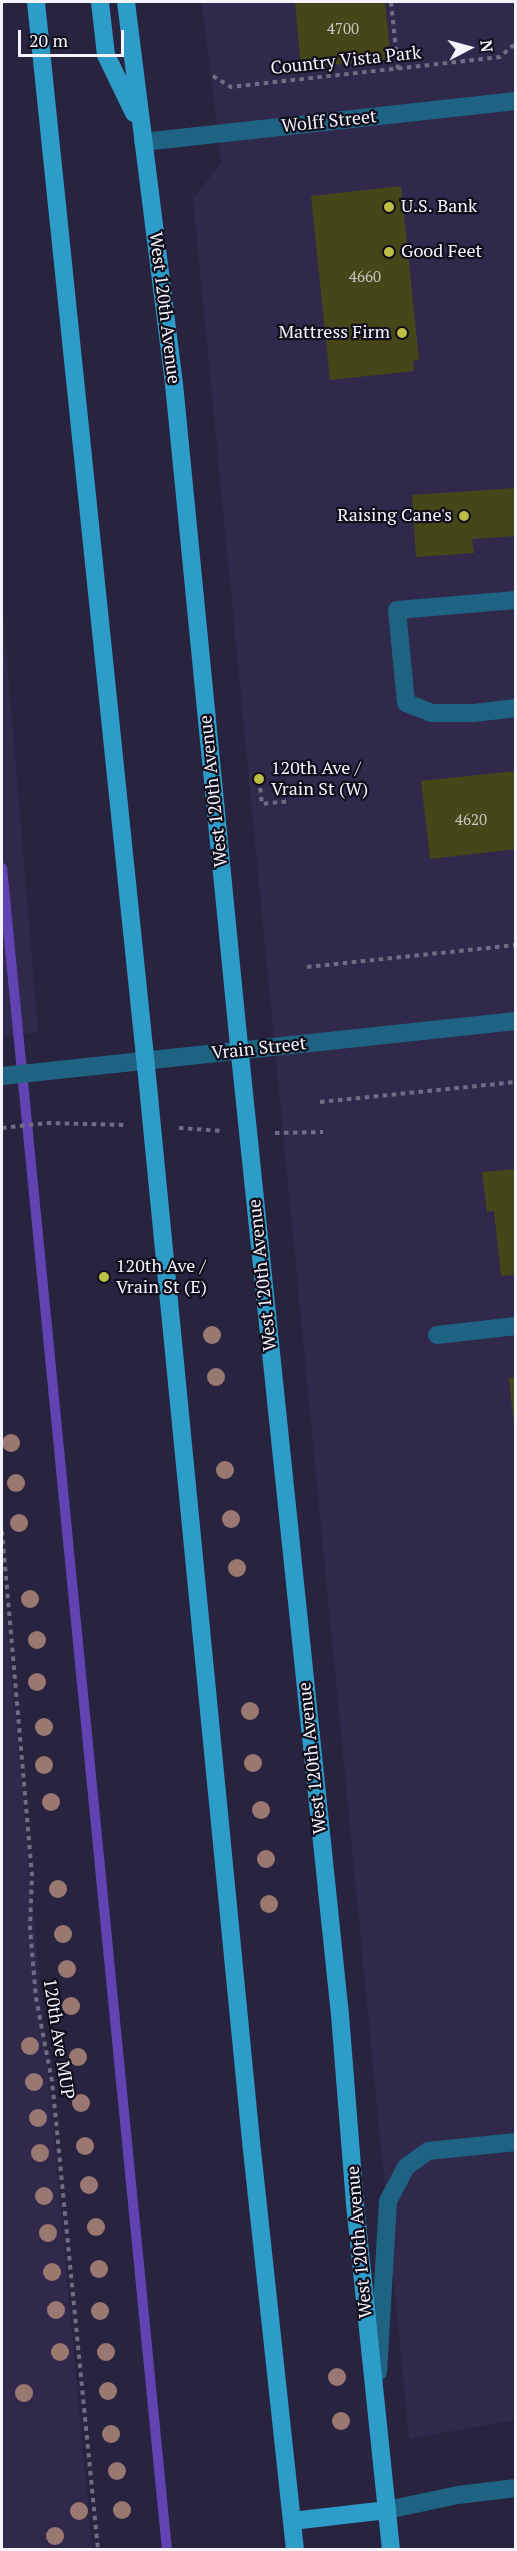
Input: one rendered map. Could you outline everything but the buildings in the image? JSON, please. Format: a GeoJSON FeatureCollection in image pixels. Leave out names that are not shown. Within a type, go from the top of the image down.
{"type":"FeatureCollection","features":[{"type":"Feature","properties":{"kind":"main road"},"geometry":{"type":"LineString","coordinates":[[36,2],[146,1060],[251,2141],[295,2550]]}},
{"type":"Feature","properties":{"kind":"main road"},"geometry":{"type":"LineString","coordinates":[[100,2],[106,55],[142,134]]}},
{"type":"Feature","properties":{"kind":"main road","name":"West 120th Avenue"},"geometry":{"type":"LineString","coordinates":[[126,2],[174,384],[239,1051],[340,2015],[375,2407],[391,2550]]}},
{"type":"Feature","properties":{"kind":"main road"},"geometry":{"type":"LineString","coordinates":[[292,2521],[387,2510]]}},
{"type":"Feature","properties":{"kind":"street","name":"Wolff Street"},"geometry":{"type":"LineString","coordinates":[[142,134],[516,101]]}},
{"type":"Feature","properties":{"kind":"street"},"geometry":{"type":"LineString","coordinates":[[516,600],[397,610],[406,704],[432,712],[474,713],[516,708]]}},
{"type":"Feature","properties":{"kind":"street","name":"Vrain Street"},"geometry":{"type":"LineString","coordinates":[[2,1076],[516,1021]]}},
{"type":"Feature","properties":{"kind":"street"},"geometry":{"type":"LineString","coordinates":[[436,1335],[516,1326]]}},
{"type":"Feature","properties":{"kind":"street"},"geometry":{"type":"LineString","coordinates":[[375,2407],[388,2201],[406,2167],[428,2151],[516,2142]]}},
{"type":"Feature","properties":{"kind":"street"},"geometry":{"type":"LineString","coordinates":[[387,2510],[458,2495],[516,2488]]}},
{"type":"Feature","properties":{"kind":"path"},"geometry":{"type":"LineString","coordinates":[[391,2],[398,69]]}},
{"type":"Feature","properties":{"kind":"path","name":"Country Vista Park"},"geometry":{"type":"LineString","coordinates":[[213,76],[231,87],[398,69],[500,57],[516,43]]}},
{"type":"Feature","properties":{"kind":"path"},"geometry":{"type":"LineString","coordinates":[[259,779],[261,804],[290,801]]}},
{"type":"Feature","properties":{"kind":"path"},"geometry":{"type":"LineString","coordinates":[[307,967],[516,945]]}},
{"type":"Feature","properties":{"kind":"path"},"geometry":{"type":"LineString","coordinates":[[320,1102],[516,1082]]}},
{"type":"Feature","properties":{"kind":"path"},"geometry":{"type":"LineString","coordinates":[[2,1128],[48,1123],[248,1132],[323,1132]]}},
{"type":"Feature","properties":{"kind":"path","name":"120th Ave MUP"},"geometry":{"type":"LineString","coordinates":[[2,1531],[32,1875],[30,1928],[36,1998],[52,2081],[98,2550]]}},
{"type":"Feature","properties":{"kind":"shaded area"},"geometry":{"type":"Polygon","coordinates":[[[202,2],[515,2],[516,2420],[409,2439],[193,199],[221,163],[202,2]]]}},
{"type":"Feature","properties":{"kind":"shaded area"},"geometry":{"type":"Polygon","coordinates":[[[2,600],[38,1032],[2,1037],[2,600]]]}},
{"type":"Feature","properties":{"kind":"shaded area"},"geometry":{"type":"Polygon","coordinates":[[[2,1595],[4,1595],[92,2549],[2,2549],[2,1595]]]}},
{"type":"Feature","properties":{"kind":"waterway"},"geometry":{"type":"LineString","coordinates":[[2,868],[167,2550]]}},
{"type":"Feature","properties":{"kind":"place","name":"U.S. Bank"},"geometry":{"type":"Point","coordinates":[389,207]}},
{"type":"Feature","properties":{"kind":"place","name":"Good Feet"},"geometry":{"type":"Point","coordinates":[389,252]}},
{"type":"Feature","properties":{"kind":"place","name":"Mattress Firm"},"geometry":{"type":"Point","coordinates":[402,333]}},
{"type":"Feature","properties":{"kind":"place","name":"Raising Cane's"},"geometry":{"type":"Point","coordinates":[464,516]}},
{"type":"Feature","properties":{"kind":"place","name":"120th Ave / Vrain St (W)"},"geometry":{"type":"Point","coordinates":[259,779]}},
{"type":"Feature","properties":{"kind":"place","name":"120th Ave / Vrain St (E)"},"geometry":{"type":"Point","coordinates":[104,1277]}}]}
